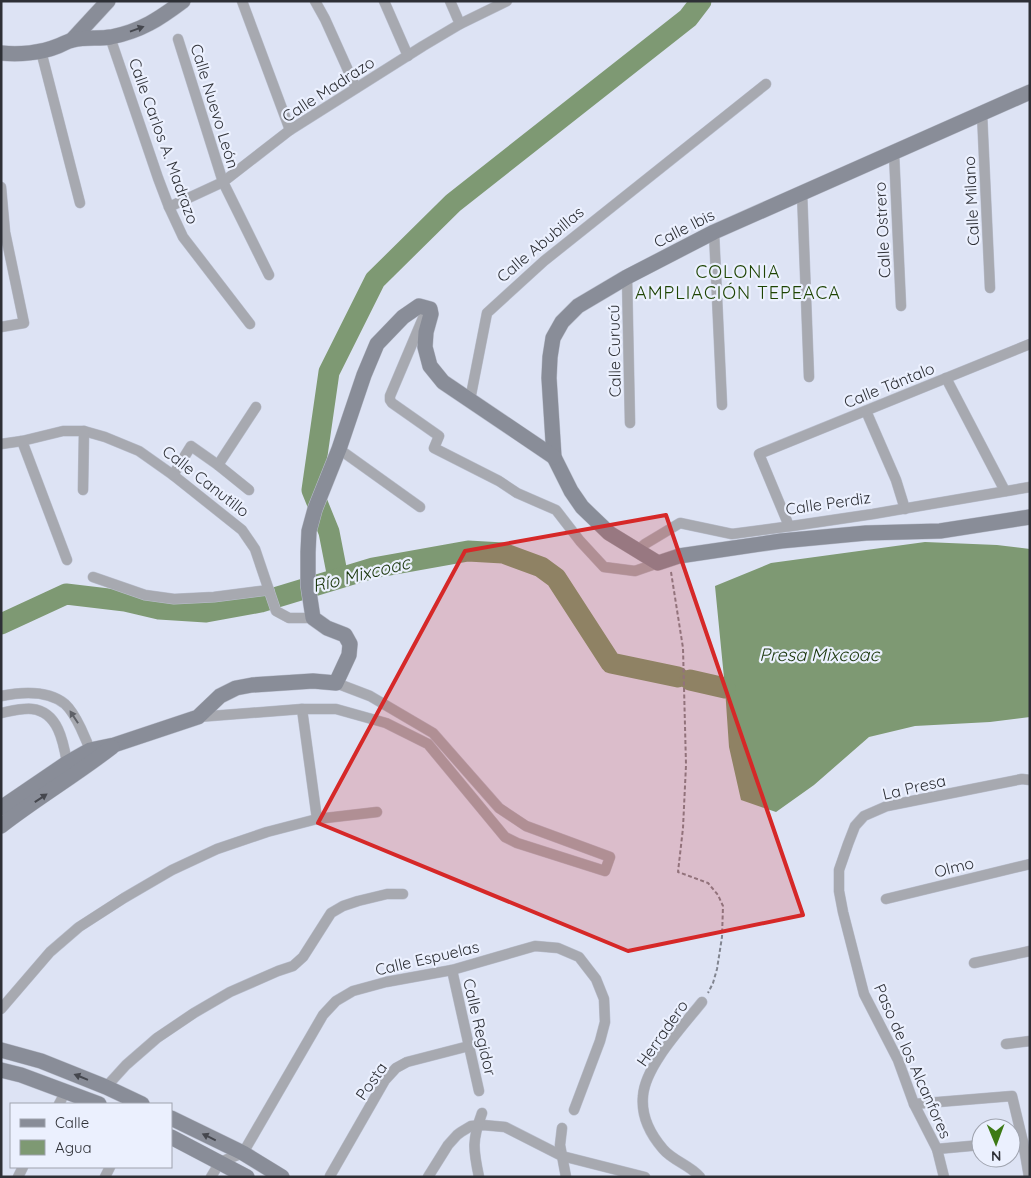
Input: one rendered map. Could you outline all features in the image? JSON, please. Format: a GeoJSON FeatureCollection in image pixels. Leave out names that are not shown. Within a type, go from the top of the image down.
{"type":"FeatureCollection","features":[{"type":"Feature","properties":{"kind":"street"},"geometry":{"type":"LineString","coordinates":[[1,53],[23,53],[58,47],[72,40],[108,1]]}},
{"type":"Feature","properties":{"kind":"street"},"geometry":{"type":"LineString","coordinates":[[72,40],[110,37],[136,31],[151,24],[183,1]]}},
{"type":"Feature","properties":{"kind":"street"},"geometry":{"type":"LineString","coordinates":[[242,1],[290,130]]}},
{"type":"Feature","properties":{"kind":"street"},"geometry":{"type":"LineString","coordinates":[[315,1],[356,88]]}},
{"type":"Feature","properties":{"kind":"street"},"geometry":{"type":"LineString","coordinates":[[384,1],[408,56]]}},
{"type":"Feature","properties":{"kind":"street"},"geometry":{"type":"LineString","coordinates":[[450,1],[460,24]]}},
{"type":"Feature","properties":{"kind":"street","name":"Calle Madrazo"},"geometry":{"type":"LineString","coordinates":[[169,207],[223,182],[290,130],[460,24],[507,1]]}},
{"type":"Feature","properties":{"kind":"street","name":"Calle Carlos A. Madrazo"},"geometry":{"type":"LineString","coordinates":[[110,37],[158,178],[183,237],[250,324]]}},
{"type":"Feature","properties":{"kind":"street","name":"Calle Nuevo León"},"geometry":{"type":"LineString","coordinates":[[178,39],[223,182],[270,275]]}},
{"type":"Feature","properties":{"kind":"street"},"geometry":{"type":"LineString","coordinates":[[41,51],[80,203]]}},
{"type":"Feature","properties":{"kind":"street","name":"Calle Abubillas"},"geometry":{"type":"LineString","coordinates":[[470,400],[487,313],[544,261],[766,84]]}},
{"type":"Feature","properties":{"kind":"street","name":"Calle Ibis"},"geometry":{"type":"LineString","coordinates":[[653,558],[609,534],[582,507],[571,491],[554,456],[549,378],[550,358],[553,338],[562,322],[578,306],[627,277],[714,232],[1030,92]]}},
{"type":"Feature","properties":{"kind":"street","name":"Calle Milano"},"geometry":{"type":"LineString","coordinates":[[982,113],[990,288]]}},
{"type":"Feature","properties":{"kind":"street","name":"Calle Ostrero"},"geometry":{"type":"LineString","coordinates":[[894,153],[901,306]]}},
{"type":"Feature","properties":{"kind":"street"},"geometry":{"type":"LineString","coordinates":[[1,187],[6,232],[24,322],[1,327]]}},
{"type":"Feature","properties":{"kind":"street"},"geometry":{"type":"LineString","coordinates":[[802,192],[809,377]]}},
{"type":"Feature","properties":{"kind":"street"},"geometry":{"type":"LineString","coordinates":[[714,232],[722,405]]}},
{"type":"Feature","properties":{"kind":"street","name":"Calle Curucú"},"geometry":{"type":"LineString","coordinates":[[627,277],[630,423]]}},
{"type":"Feature","properties":{"kind":"street"},"geometry":{"type":"LineString","coordinates":[[313,618],[308,585],[309,531],[315,508],[337,456],[364,375],[377,344],[403,317],[419,306],[430,309],[431,314],[426,332],[425,347],[430,366],[443,382],[554,456]]}},
{"type":"Feature","properties":{"kind":"street"},"geometry":{"type":"LineString","coordinates":[[427,308],[390,396],[392,403],[439,436],[434,448],[499,481],[517,493],[556,510],[580,541],[604,566],[635,571],[653,558]]}},
{"type":"Feature","properties":{"kind":"street","name":"Calle Tántalo"},"geometry":{"type":"LineString","coordinates":[[789,526],[759,454],[1029,346]]}},
{"type":"Feature","properties":{"kind":"street"},"geometry":{"type":"LineString","coordinates":[[946,378],[1004,491]]}},
{"type":"Feature","properties":{"kind":"street"},"geometry":{"type":"LineString","coordinates":[[218,465],[256,407]]}},
{"type":"Feature","properties":{"kind":"street"},"geometry":{"type":"LineString","coordinates":[[866,411],[896,480],[905,509]]}},
{"type":"Feature","properties":{"kind":"street","name":"Calle Canutillo"},"geometry":{"type":"LineString","coordinates":[[1,444],[63,431],[84,431],[105,437],[139,451],[173,475],[242,530],[255,549],[276,610],[289,618],[313,618],[327,628],[345,635],[350,644],[350,656],[336,683]]}},
{"type":"Feature","properties":{"kind":"street"},"geometry":{"type":"LineString","coordinates":[[83,490],[84,431]]}},
{"type":"Feature","properties":{"kind":"street"},"geometry":{"type":"LineString","coordinates":[[22,441],[67,560]]}},
{"type":"Feature","properties":{"kind":"street"},"geometry":{"type":"LineString","coordinates":[[173,475],[191,446],[249,490]]}},
{"type":"Feature","properties":{"kind":"street"},"geometry":{"type":"LineString","coordinates":[[337,456],[420,508]]}},
{"type":"Feature","properties":{"kind":"street","name":"Calle Perdiz"},"geometry":{"type":"LineString","coordinates":[[1030,487],[905,509],[732,534],[680,523],[645,544],[653,558],[781,541],[866,533],[940,531],[1030,517]]}},
{"type":"Feature","properties":{"kind":"street"},"geometry":{"type":"LineString","coordinates":[[93,577],[145,595],[174,599],[214,597],[269,590]]}},
{"type":"Feature","properties":{"kind":"street"},"geometry":{"type":"LineString","coordinates":[[1,808],[67,763],[92,756],[114,745],[198,717],[302,709],[336,709],[386,723],[428,744],[505,837],[517,843],[605,871],[610,857],[526,826],[499,808],[433,733],[370,696],[336,683],[252,684],[236,688],[220,696],[198,717]]}},
{"type":"Feature","properties":{"kind":"street"},"geometry":{"type":"LineString","coordinates":[[1,696],[33,693],[50,696],[65,704],[76,719],[92,756]]}},
{"type":"Feature","properties":{"kind":"street"},"geometry":{"type":"LineString","coordinates":[[1,713],[32,709],[44,712],[55,722],[61,734],[70,778]]}},
{"type":"Feature","properties":{"kind":"street"},"geometry":{"type":"LineString","coordinates":[[302,709],[317,819]]}},
{"type":"Feature","properties":{"kind":"street"},"geometry":{"type":"LineString","coordinates":[[1,826],[70,778],[92,756]]}},
{"type":"Feature","properties":{"kind":"street","name":"La Presa"},"geometry":{"type":"LineString","coordinates":[[839,870],[855,826],[864,816],[887,806],[1022,779],[1030,780]]}},
{"type":"Feature","properties":{"kind":"street"},"geometry":{"type":"LineString","coordinates":[[1,1009],[50,952],[80,927],[172,870],[216,849],[267,832],[317,819],[377,812]]}},
{"type":"Feature","properties":{"kind":"street","name":"Olmo"},"geometry":{"type":"LineString","coordinates":[[886,900],[1030,864]]}},
{"type":"Feature","properties":{"kind":"street","name":"Paso de los Alcanfores"},"geometry":{"type":"LineString","coordinates":[[839,870],[839,891],[843,912],[864,994],[898,1060],[914,1104],[937,1149],[944,1177]]}},
{"type":"Feature","properties":{"kind":"street"},"geometry":{"type":"LineString","coordinates":[[106,1087],[126,1065],[157,1038],[194,1013],[230,992],[293,966],[303,957],[331,914],[343,906],[387,894],[403,894]]}},
{"type":"Feature","properties":{"kind":"street","name":"Calle Espuelas"},"geometry":{"type":"LineString","coordinates":[[242,1153],[323,1015],[336,1001],[354,991],[378,984],[452,970],[535,946],[558,948],[579,956],[596,979],[604,999],[605,1022],[600,1042],[574,1110]]}},
{"type":"Feature","properties":{"kind":"street"},"geometry":{"type":"LineString","coordinates":[[974,962],[1030,951]]}},
{"type":"Feature","properties":{"kind":"street","name":"Calle Regidor"},"geometry":{"type":"LineString","coordinates":[[452,970],[479,1091]]}},
{"type":"Feature","properties":{"kind":"street","name":"Herradero"},"geometry":{"type":"LineString","coordinates":[[700,1177],[665,1151],[654,1137],[644,1116],[643,1096],[646,1081],[658,1058],[702,1002]]}},
{"type":"Feature","properties":{"kind":"street"},"geometry":{"type":"LineString","coordinates":[[1006,1044],[1030,1041]]}},
{"type":"Feature","properties":{"kind":"street","name":"Posta"},"geometry":{"type":"LineString","coordinates":[[330,1176],[385,1080],[396,1068],[407,1062],[469,1046]]}},
{"type":"Feature","properties":{"kind":"street"},"geometry":{"type":"LineString","coordinates":[[1,1050],[41,1061],[140,1103]]}},
{"type":"Feature","properties":{"kind":"street"},"geometry":{"type":"LineString","coordinates":[[1,1070],[21,1075],[63,1098],[93,1103]]}},
{"type":"Feature","properties":{"kind":"street"},"geometry":{"type":"LineString","coordinates":[[914,1104],[1012,1096],[1029,1177]]}},
{"type":"Feature","properties":{"kind":"street"},"geometry":{"type":"LineString","coordinates":[[479,1177],[474,1152],[474,1140],[482,1113]]}},
{"type":"Feature","properties":{"kind":"street"},"geometry":{"type":"LineString","coordinates":[[172,1118],[242,1153],[282,1177]]}},
{"type":"Feature","properties":{"kind":"street"},"geometry":{"type":"LineString","coordinates":[[428,1177],[452,1140],[466,1129],[477,1125],[492,1124],[505,1127],[562,1156],[645,1177]]}},
{"type":"Feature","properties":{"kind":"street"},"geometry":{"type":"LineString","coordinates":[[562,1128],[560,1145],[566,1177]]}},
{"type":"Feature","properties":{"kind":"street"},"geometry":{"type":"LineString","coordinates":[[172,1138],[247,1177]]}},
{"type":"Feature","properties":{"kind":"street"},"geometry":{"type":"LineString","coordinates":[[937,1149],[971,1146]]}},
{"type":"Feature","properties":{"kind":"street"},"geometry":{"type":"LineString","coordinates":[[211,1177],[220,1162],[242,1153]]}},
{"type":"Feature","properties":{"kind":"path"},"geometry":{"type":"LineString","coordinates":[[653,558],[683,648],[686,765],[683,828],[678,872],[708,883],[718,895],[723,906],[718,969],[713,983],[702,1002]]}},
{"type":"Feature","properties":{"kind":"highlighted area"},"geometry":{"type":"Polygon","coordinates":[[[666,515],[803,915],[628,951],[318,823],[465,551],[666,515]]]}},
{"type":"Feature","properties":{"kind":"water","name":"Presa Mixcoac"},"geometry":{"type":"Polygon","coordinates":[[[925,542],[997,545],[1030,549],[1030,717],[990,722],[915,726],[869,737],[814,785],[776,812],[741,800],[729,747],[715,586],[771,563],[925,542]]]}},
{"type":"Feature","properties":{"kind":"waterway"},"geometry":{"type":"LineString","coordinates":[[338,578],[329,532],[312,490],[329,372],[375,280],[453,203],[688,18],[701,1]]}},
{"type":"Feature","properties":{"kind":"waterway","name":"Río Mixcoac"},"geometry":{"type":"LineString","coordinates":[[1,624],[66,594],[125,601],[159,609],[206,612],[261,602],[373,568],[468,551],[503,553],[541,567],[556,578],[611,663],[678,677]]}},
{"type":"Feature","properties":{"kind":"waterway","name":"Río Mixcoac"},"geometry":{"type":"LineString","coordinates":[[690,680],[725,688]]}},
{"type":"Feature","properties":{"kind":"district","name":"COLONIA AMPLIACIÓN TEPEACA"},"geometry":{"type":"Point","coordinates":[738,281]}}]}
